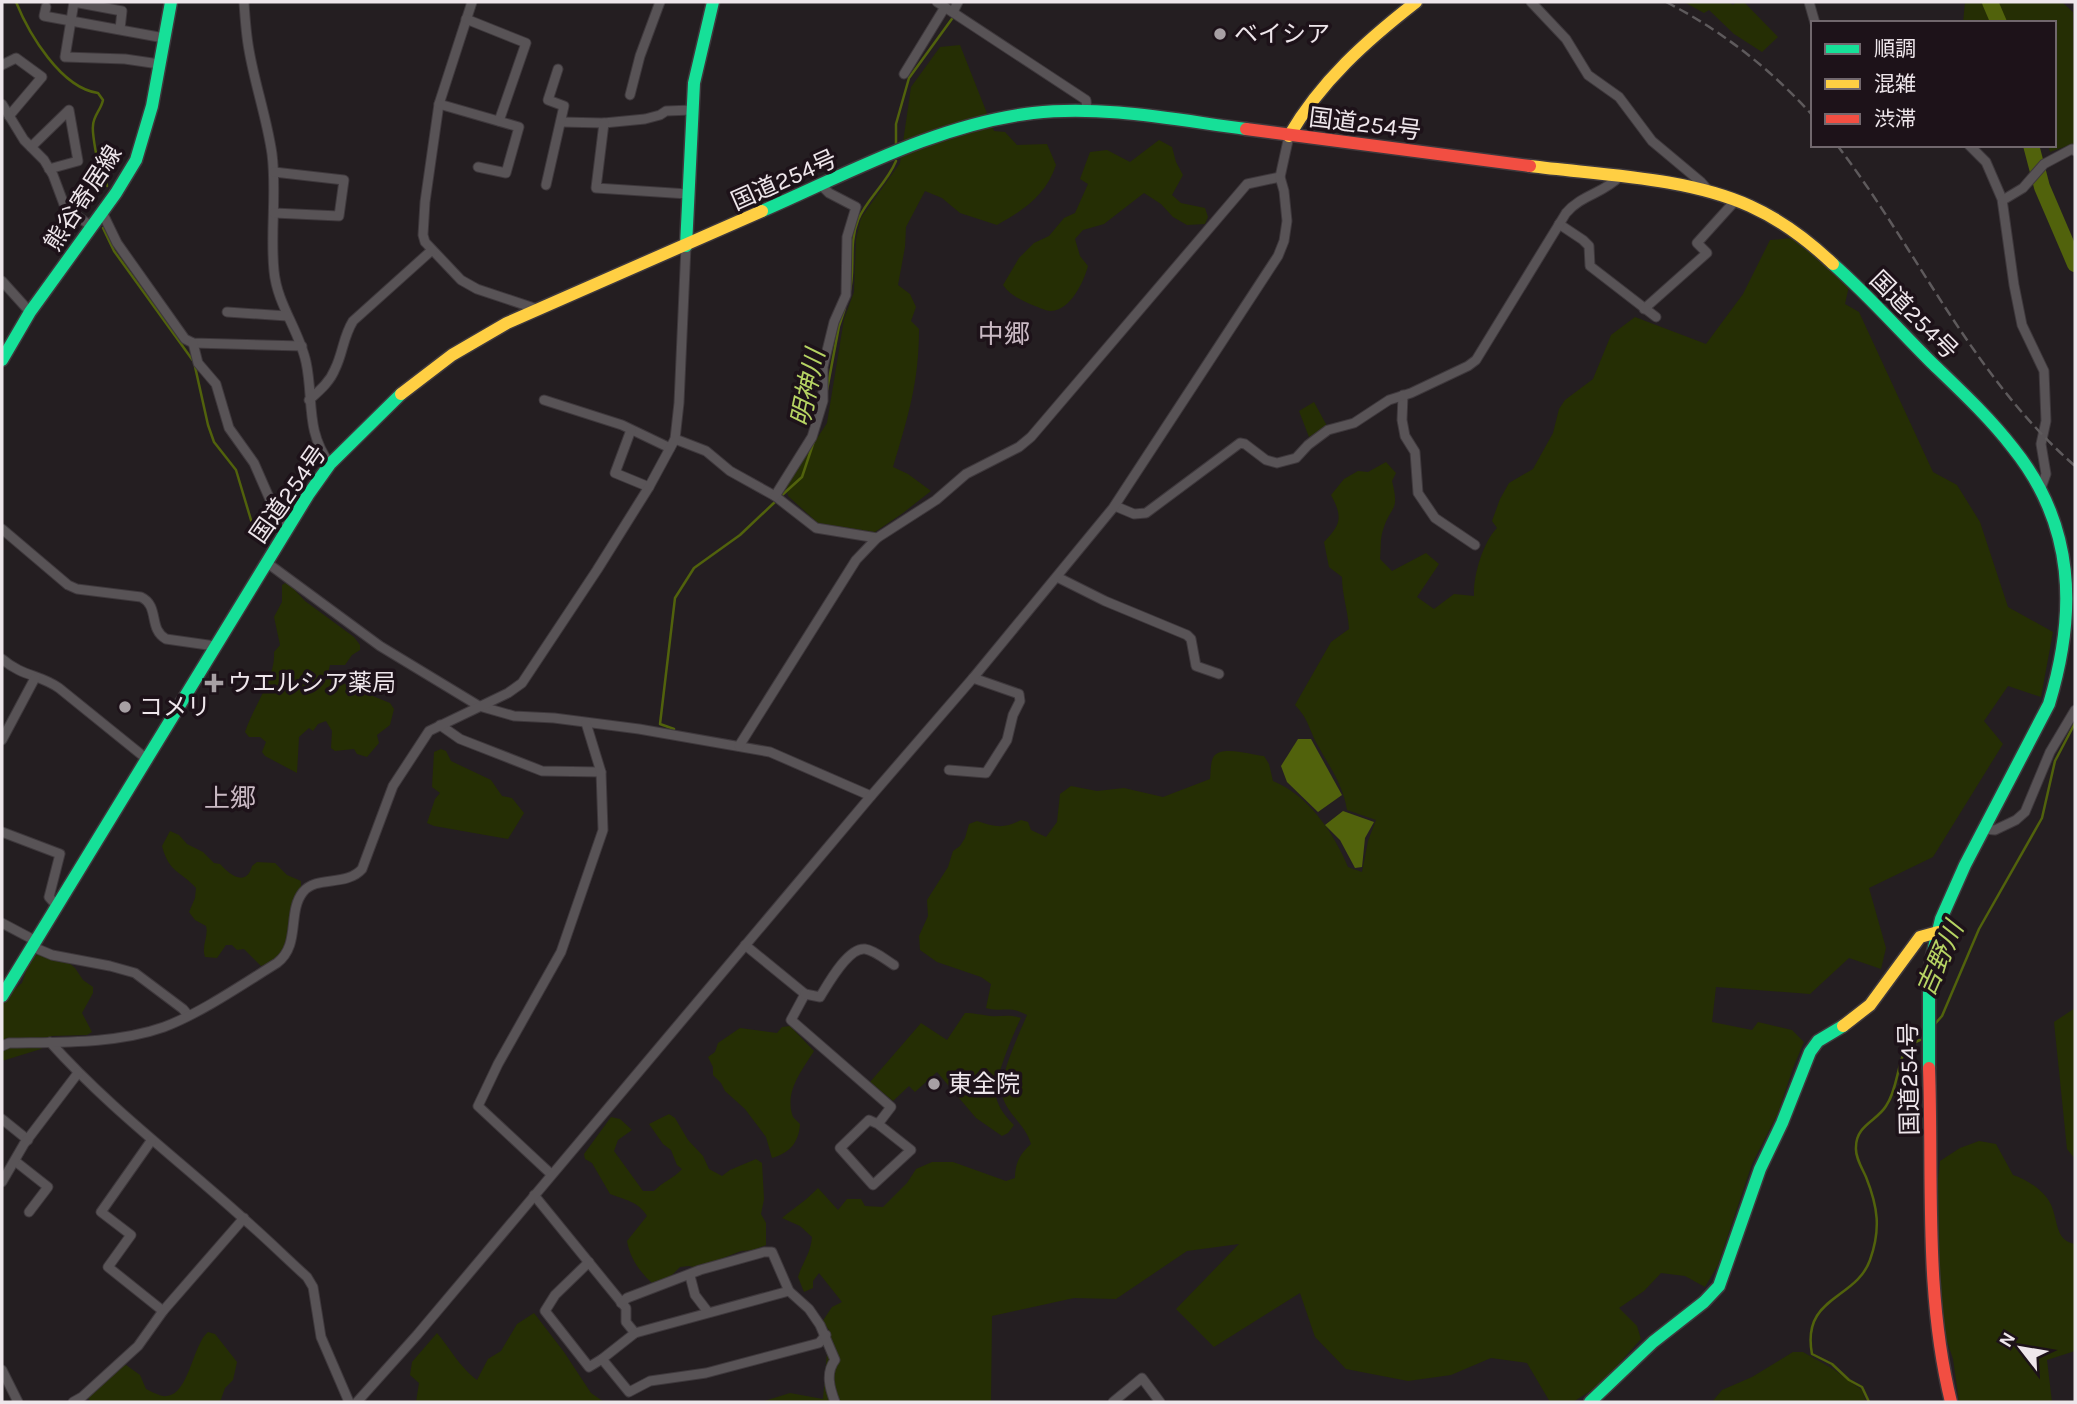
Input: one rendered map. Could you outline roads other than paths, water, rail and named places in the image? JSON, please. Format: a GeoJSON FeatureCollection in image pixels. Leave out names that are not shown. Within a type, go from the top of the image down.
{"type":"FeatureCollection","features":[{"type":"Feature","properties":{"kind":"main road","name":"熊谷寄居線"},"geometry":{"type":"LineString","coordinates":[[2,360],[30,312],[92,227],[136,160],[147,130],[171,2]]}},
{"type":"Feature","properties":{"kind":"main road"},"geometry":{"type":"LineString","coordinates":[[686,246],[694,83],[713,2]]}},
{"type":"Feature","properties":{"kind":"main road"},"geometry":{"type":"LineString","coordinates":[[1289,136],[1301,111],[1359,47],[1416,2]]}},
{"type":"Feature","properties":{"kind":"main road","name":"国道254号"},"geometry":{"type":"LineString","coordinates":[[2,996],[288,526],[330,464],[388,405],[422,377],[481,338],[537,309],[822,187],[906,147],[955,131],[1033,113],[1087,111],[1129,114],[1709,191],[1768,216],[1821,252],[2009,442],[2041,488],[2058,526],[2072,572],[2067,651],[2060,676],[2049,705],[1959,875],[1938,932],[1932,961],[1929,1044],[1936,1333],[1942,1373],[1951,1402]]}},
{"type":"Feature","properties":{"kind":"main road"},"geometry":{"type":"LineString","coordinates":[[1591,1402],[1653,1342],[1708,1301],[1719,1286],[1760,1169],[1782,1123],[1810,1052],[1818,1041],[1870,1005],[1920,937],[1938,932]]}},
{"type":"Feature","properties":{"kind":"street"},"geometry":{"type":"LineString","coordinates":[[120,29],[122,11],[74,2],[65,57],[125,59],[159,64]]}},
{"type":"Feature","properties":{"kind":"street"},"geometry":{"type":"LineString","coordinates":[[244,2],[248,48],[274,172],[274,272],[287,316],[302,346],[315,436],[321,453],[330,464]]}},
{"type":"Feature","properties":{"kind":"street"},"geometry":{"type":"LineString","coordinates":[[472,2],[439,104],[423,235],[425,242],[461,280],[477,289],[537,309]]}},
{"type":"Feature","properties":{"kind":"street"},"geometry":{"type":"LineString","coordinates":[[630,95],[639,56],[660,2]]}},
{"type":"Feature","properties":{"kind":"street"},"geometry":{"type":"LineString","coordinates":[[904,74],[945,7],[958,2]]}},
{"type":"Feature","properties":{"kind":"street"},"geometry":{"type":"LineString","coordinates":[[1531,2],[1566,39],[1588,75],[1619,97],[1652,141],[1709,191]]}},
{"type":"Feature","properties":{"kind":"street"},"geometry":{"type":"LineString","coordinates":[[1809,2],[1814,21]]}},
{"type":"Feature","properties":{"kind":"street"},"geometry":{"type":"LineString","coordinates":[[46,7],[44,16],[164,38]]}},
{"type":"Feature","properties":{"kind":"street"},"geometry":{"type":"LineString","coordinates":[[945,7],[1078,94],[1086,100],[1087,111]]}},
{"type":"Feature","properties":{"kind":"street"},"geometry":{"type":"LineString","coordinates":[[466,19],[526,43],[499,121]]}},
{"type":"Feature","properties":{"kind":"street"},"geometry":{"type":"LineString","coordinates":[[2,65],[16,58],[42,77],[9,116]]}},
{"type":"Feature","properties":{"kind":"street"},"geometry":{"type":"LineString","coordinates":[[546,185],[564,106],[548,100],[558,69]]}},
{"type":"Feature","properties":{"kind":"street"},"geometry":{"type":"LineString","coordinates":[[2,104],[30,147],[44,160],[65,207],[92,227]]}},
{"type":"Feature","properties":{"kind":"street"},"geometry":{"type":"LineString","coordinates":[[439,104],[519,127],[506,173],[478,167]]}},
{"type":"Feature","properties":{"kind":"street"},"geometry":{"type":"LineString","coordinates":[[30,147],[69,110],[78,161],[49,169]]}},
{"type":"Feature","properties":{"kind":"street"},"geometry":{"type":"LineString","coordinates":[[561,122],[604,123],[645,119],[666,111],[692,110]]}},
{"type":"Feature","properties":{"kind":"street"},"geometry":{"type":"LineString","coordinates":[[604,123],[596,188],[688,194]]}},
{"type":"Feature","properties":{"kind":"street"},"geometry":{"type":"LineString","coordinates":[[358,1402],[973,678],[1115,506],[1278,256],[1287,221],[1280,177],[1289,136]]}},
{"type":"Feature","properties":{"kind":"street"},"geometry":{"type":"LineString","coordinates":[[1971,147],[1986,162],[2003,200],[2022,325],[2043,371],[2046,421],[2041,444],[2046,474],[2041,488]]}},
{"type":"Feature","properties":{"kind":"street"},"geometry":{"type":"LineString","coordinates":[[2003,200],[2023,188],[2044,164],[2072,149],[2075,151]]}},
{"type":"Feature","properties":{"kind":"street"},"geometry":{"type":"LineString","coordinates":[[274,172],[344,180],[339,216],[274,214]]}},
{"type":"Feature","properties":{"kind":"street"},"geometry":{"type":"LineString","coordinates":[[739,746],[856,561],[877,538],[936,500],[966,474],[1019,447],[1031,437],[1247,184],[1280,177]]}},
{"type":"Feature","properties":{"kind":"street"},"geometry":{"type":"LineString","coordinates":[[1115,506],[1134,514],[1146,513],[1240,443],[1266,460],[1277,463],[1296,458],[1328,430],[1354,423],[1389,400],[1436,382],[1476,360],[1575,202],[1605,189],[1619,177]]}},
{"type":"Feature","properties":{"kind":"street"},"geometry":{"type":"LineString","coordinates":[[779,499],[812,437],[822,401],[823,367],[834,322],[846,295],[847,237],[856,207],[822,187]]}},
{"type":"Feature","properties":{"kind":"street"},"geometry":{"type":"LineString","coordinates":[[1644,309],[1707,253],[1698,243],[1735,201]]}},
{"type":"Feature","properties":{"kind":"street"},"geometry":{"type":"LineString","coordinates":[[102,212],[117,243],[185,339],[192,343],[302,346]]}},
{"type":"Feature","properties":{"kind":"street"},"geometry":{"type":"LineString","coordinates":[[1559,224],[1589,246],[1588,261],[1597,273],[1656,317]]}},
{"type":"Feature","properties":{"kind":"street"},"geometry":{"type":"LineString","coordinates":[[2,1046],[9,1043],[139,1034],[162,1027],[188,1015],[284,958],[291,943],[299,901],[309,887],[348,880],[362,869],[393,786],[429,731],[508,694],[522,683],[649,487],[675,439],[686,246]]}},
{"type":"Feature","properties":{"kind":"street"},"geometry":{"type":"LineString","coordinates":[[309,400],[327,383],[335,370],[346,332],[354,321],[432,250]]}},
{"type":"Feature","properties":{"kind":"street"},"geometry":{"type":"LineString","coordinates":[[2,281],[30,312]]}},
{"type":"Feature","properties":{"kind":"street"},"geometry":{"type":"LineString","coordinates":[[228,312],[287,316]]}},
{"type":"Feature","properties":{"kind":"street"},"geometry":{"type":"LineString","coordinates":[[192,343],[198,363],[216,384],[229,428],[254,463],[275,511],[288,526]]}},
{"type":"Feature","properties":{"kind":"street"},"geometry":{"type":"LineString","coordinates":[[1403,395],[1402,420],[1405,436],[1415,452],[1418,493],[1435,517],[1475,545]]}},
{"type":"Feature","properties":{"kind":"street"},"geometry":{"type":"LineString","coordinates":[[544,400],[631,429],[670,448]]}},
{"type":"Feature","properties":{"kind":"street"},"geometry":{"type":"LineString","coordinates":[[631,429],[615,473],[649,487]]}},
{"type":"Feature","properties":{"kind":"street"},"geometry":{"type":"LineString","coordinates":[[675,439],[706,451],[730,471],[779,499],[816,527],[877,538]]}},
{"type":"Feature","properties":{"kind":"street"},"geometry":{"type":"LineString","coordinates":[[2,529],[58,577],[77,589],[141,597],[149,601],[154,625],[166,639],[215,646]]}},
{"type":"Feature","properties":{"kind":"street"},"geometry":{"type":"LineString","coordinates":[[266,562],[380,646],[479,706],[514,716],[554,718],[639,729],[770,752],[871,796]]}},
{"type":"Feature","properties":{"kind":"street"},"geometry":{"type":"LineString","coordinates":[[1057,577],[1105,601],[1187,635],[1192,639],[1196,666],[1219,674]]}},
{"type":"Feature","properties":{"kind":"street"},"geometry":{"type":"LineString","coordinates":[[3,663],[35,678],[50,681],[148,760]]}},
{"type":"Feature","properties":{"kind":"street"},"geometry":{"type":"LineString","coordinates":[[2,737],[35,678]]}},
{"type":"Feature","properties":{"kind":"street"},"geometry":{"type":"LineString","coordinates":[[949,770],[986,773],[1007,740],[1013,715],[1020,701],[1019,695],[973,678]]}},
{"type":"Feature","properties":{"kind":"street"},"geometry":{"type":"LineString","coordinates":[[1984,829],[1995,830],[2016,820],[2025,811],[2050,752],[2075,710]]}},
{"type":"Feature","properties":{"kind":"street"},"geometry":{"type":"LineString","coordinates":[[551,1174],[478,1106],[564,945],[603,830],[601,772],[586,723]]}},
{"type":"Feature","properties":{"kind":"street"},"geometry":{"type":"LineString","coordinates":[[440,725],[460,739],[542,771],[601,772]]}},
{"type":"Feature","properties":{"kind":"street"},"geometry":{"type":"LineString","coordinates":[[2,832],[60,854],[49,897],[57,906]]}},
{"type":"Feature","properties":{"kind":"street"},"geometry":{"type":"LineString","coordinates":[[2,923],[52,955],[135,973],[188,1015]]}},
{"type":"Feature","properties":{"kind":"street"},"geometry":{"type":"LineString","coordinates":[[745,945],[805,994],[820,997],[839,968],[858,950],[866,949],[894,965]]}},
{"type":"Feature","properties":{"kind":"street"},"geometry":{"type":"LineString","coordinates":[[805,994],[792,1020],[891,1107],[878,1124]]}},
{"type":"Feature","properties":{"kind":"street"},"geometry":{"type":"LineString","coordinates":[[50,1042],[78,1073],[151,1141],[244,1218],[307,1277],[313,1287],[321,1337],[349,1402]]}},
{"type":"Feature","properties":{"kind":"street"},"geometry":{"type":"LineString","coordinates":[[2,1182],[28,1139],[78,1073]]}},
{"type":"Feature","properties":{"kind":"street"},"geometry":{"type":"LineString","coordinates":[[2,1119],[28,1139]]}},
{"type":"Feature","properties":{"kind":"street"},"geometry":{"type":"LineString","coordinates":[[869,1120],[878,1124],[911,1150],[873,1185],[840,1148],[869,1120]]}},
{"type":"Feature","properties":{"kind":"street"},"geometry":{"type":"LineString","coordinates":[[151,1141],[101,1212],[131,1235],[108,1267],[163,1311]]}},
{"type":"Feature","properties":{"kind":"street"},"geometry":{"type":"LineString","coordinates":[[15,1161],[48,1187],[29,1212]]}},
{"type":"Feature","properties":{"kind":"street"},"geometry":{"type":"LineString","coordinates":[[534,1195],[626,1308],[626,1322],[635,1333]]}},
{"type":"Feature","properties":{"kind":"street"},"geometry":{"type":"LineString","coordinates":[[80,1401],[138,1346],[163,1311],[244,1218]]}},
{"type":"Feature","properties":{"kind":"street"},"geometry":{"type":"LineString","coordinates":[[621,1303],[627,1297],[690,1276],[700,1270],[772,1252],[789,1292],[809,1309],[826,1335],[835,1360],[830,1367],[830,1389],[835,1402]]}},
{"type":"Feature","properties":{"kind":"street"},"geometry":{"type":"LineString","coordinates":[[589,1262],[555,1294],[545,1311],[589,1367],[635,1333],[789,1292]]}},
{"type":"Feature","properties":{"kind":"street"},"geometry":{"type":"LineString","coordinates":[[690,1276],[695,1295],[708,1312]]}},
{"type":"Feature","properties":{"kind":"street"},"geometry":{"type":"LineString","coordinates":[[602,1359],[629,1392],[650,1381],[706,1373],[820,1343],[826,1335]]}},
{"type":"Feature","properties":{"kind":"street"},"geometry":{"type":"LineString","coordinates":[[2,1370],[18,1402]]}},
{"type":"Feature","properties":{"kind":"street"},"geometry":{"type":"LineString","coordinates":[[1113,1402],[1142,1378],[1160,1402]]}},
{"type":"Feature","properties":{"kind":"waterway"},"geometry":{"type":"LineString","coordinates":[[16,2],[29,29],[48,58],[71,81],[98,93],[103,100],[93,128],[97,158],[107,186]]}},
{"type":"Feature","properties":{"kind":"waterway","name":"吉野川"},"geometry":{"type":"LineString","coordinates":[[1990,2],[1998,21]]}},
{"type":"Feature","properties":{"kind":"waterway","name":"明神川"},"geometry":{"type":"LineString","coordinates":[[896,147],[896,124],[909,78],[954,16]]}},
{"type":"Feature","properties":{"kind":"waterway","name":"吉野川"},"geometry":{"type":"LineString","coordinates":[[2032,147],[2042,187],[2075,264]]}},
{"type":"Feature","properties":{"kind":"waterway","name":"明神川"},"geometry":{"type":"LineString","coordinates":[[849,295],[853,239],[858,220],[896,161]]}},
{"type":"Feature","properties":{"kind":"waterway"},"geometry":{"type":"LineString","coordinates":[[103,228],[114,251],[194,362],[214,442],[236,470],[251,520],[260,535]]}},
{"type":"Feature","properties":{"kind":"waterway","name":"明神川"},"geometry":{"type":"LineString","coordinates":[[827,390],[845,308]]}},
{"type":"Feature","properties":{"kind":"waterway","name":"明神川"},"geometry":{"type":"LineString","coordinates":[[781,496],[802,477],[814,441]]}},
{"type":"Feature","properties":{"kind":"waterway","name":"明神川"},"geometry":{"type":"LineString","coordinates":[[674,729],[660,724],[675,598],[694,568],[740,535],[776,501]]}},
{"type":"Feature","properties":{"kind":"waterway","name":"吉野川"},"geometry":{"type":"LineString","coordinates":[[1934,1025],[1942,1016],[1979,929],[2042,818],[2055,761],[2075,723]]}},
{"type":"Feature","properties":{"kind":"waterway","name":"吉野川"},"geometry":{"type":"LineString","coordinates":[[1869,1402],[1862,1387],[1849,1380],[1832,1364],[1812,1354],[1811,1335],[1814,1320],[1822,1309],[1863,1273],[1870,1260],[1876,1238],[1877,1218],[1870,1188],[1857,1155],[1857,1140],[1863,1128],[1890,1100],[1905,1050],[1920,1040]]}},
{"type":"Feature","properties":{"kind":"railway"},"geometry":{"type":"LineString","coordinates":[[1666,2],[1745,52],[1811,114]]}},
{"type":"Feature","properties":{"kind":"railway"},"geometry":{"type":"LineString","coordinates":[[1838,147],[1976,353],[2039,431],[2075,466]]}},
{"type":"Feature","properties":{"kind":"place","name":"ベイシア"},"geometry":{"type":"Point","coordinates":[1220,34]}},
{"type":"Feature","properties":{"kind":"place","name":"ウエルシア薬局"},"geometry":{"type":"Point","coordinates":[214,683]}},
{"type":"Feature","properties":{"kind":"place","name":"コメリ"},"geometry":{"type":"Point","coordinates":[125,707]}},
{"type":"Feature","properties":{"kind":"place","name":"東全院"},"geometry":{"type":"Point","coordinates":[934,1084]}},
{"type":"Feature","properties":{"kind":"district","name":"中郷"},"geometry":{"type":"Point","coordinates":[1004,334]}},
{"type":"Feature","properties":{"kind":"district","name":"上郷"},"geometry":{"type":"Point","coordinates":[230,798]}}]}
